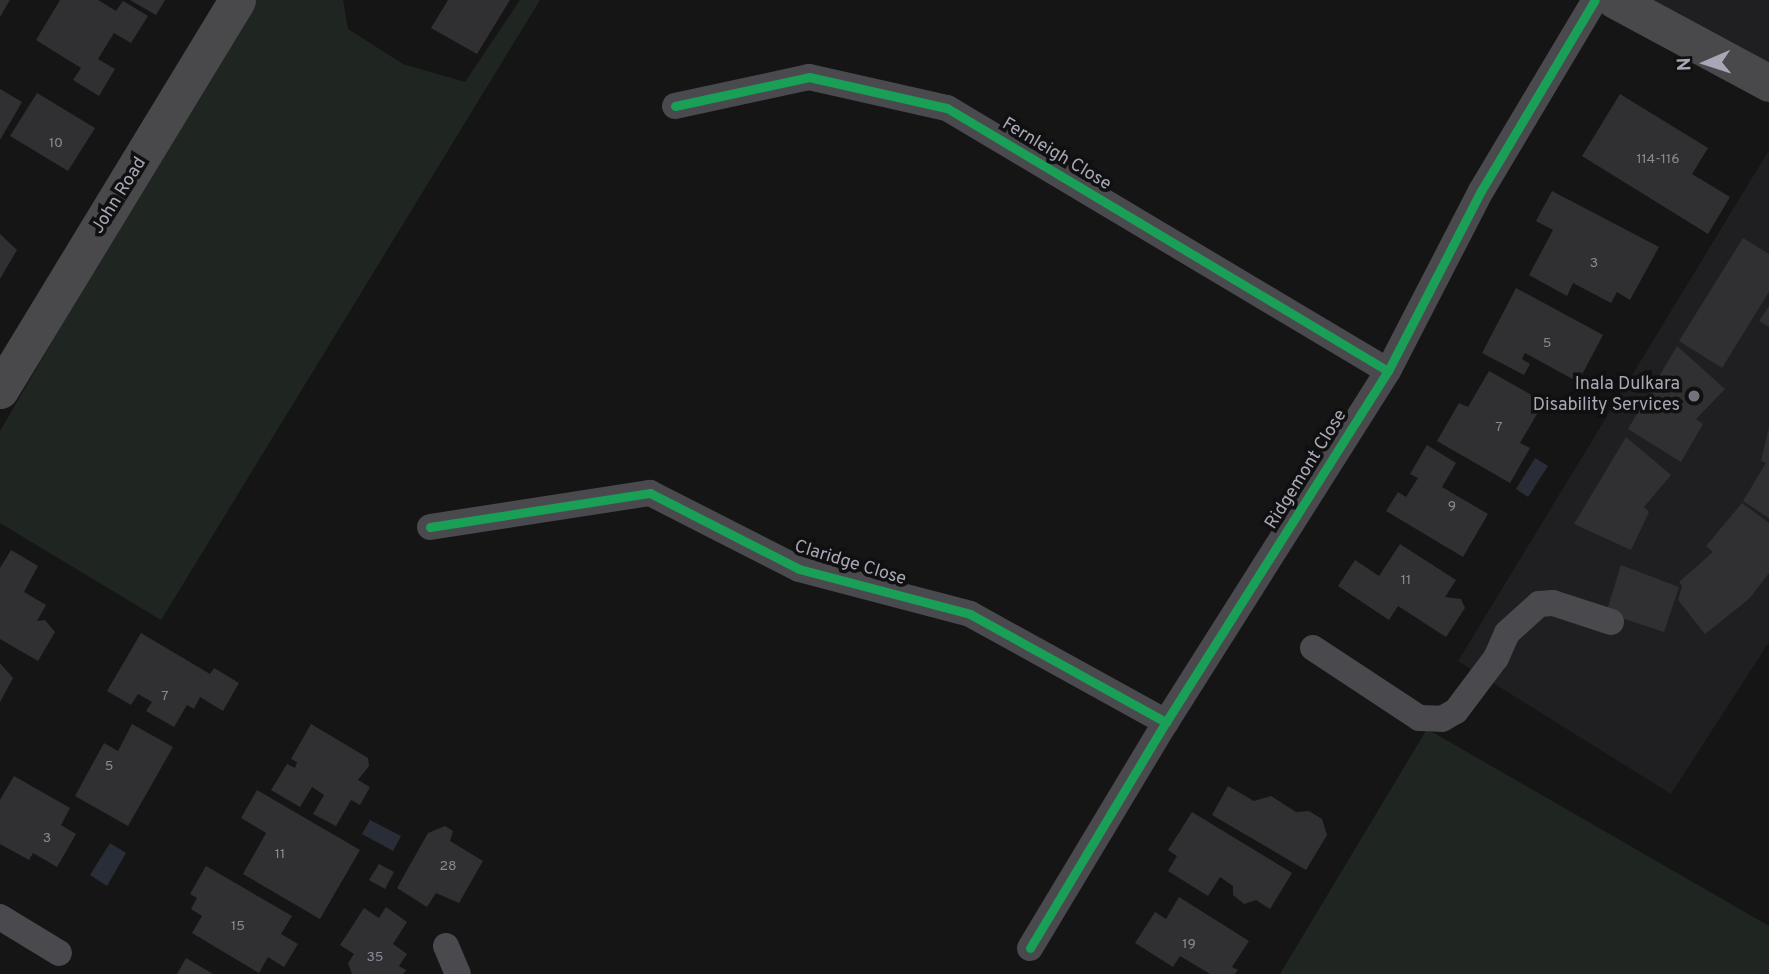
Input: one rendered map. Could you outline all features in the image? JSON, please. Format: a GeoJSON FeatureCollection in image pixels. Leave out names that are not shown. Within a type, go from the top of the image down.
{"type":"FeatureCollection","features":[{"type":"Feature","properties":{"kind":"street","name":"John Road"},"geometry":{"type":"LineString","coordinates":[[0,390],[237,0]]}},
{"type":"Feature","properties":{"kind":"street","name":"Ridgemont Close"},"geometry":{"type":"LineString","coordinates":[[1030,948],[1166,722],[1388,371],[1481,191],[1595,0]]}},
{"type":"Feature","properties":{"kind":"street"},"geometry":{"type":"LineString","coordinates":[[1615,0],[1769,83]]}},
{"type":"Feature","properties":{"kind":"street","name":"Fernleigh Close"},"geometry":{"type":"LineString","coordinates":[[675,106],[809,77],[947,108],[1388,371]]}},
{"type":"Feature","properties":{"kind":"street","name":"Claridge Close"},"geometry":{"type":"LineString","coordinates":[[430,527],[650,493],[799,569],[970,614],[1166,722]]}},
{"type":"Feature","properties":{"kind":"street"},"geometry":{"type":"LineString","coordinates":[[1312,648],[1419,718],[1441,719],[1456,711],[1496,658],[1507,634],[1539,604],[1553,603],[1611,622]]}},
{"type":"Feature","properties":{"kind":"street"},"geometry":{"type":"LineString","coordinates":[[0,917],[59,953]]}},
{"type":"Feature","properties":{"kind":"street"},"geometry":{"type":"LineString","coordinates":[[446,946],[458,974]]}},
{"type":"Feature","properties":{"kind":"shaded area"},"geometry":{"type":"Polygon","coordinates":[[[252,0],[343,0],[348,29],[403,64],[465,82],[520,0],[540,0],[161,620],[0,523],[0,431],[252,0]]]}},
{"type":"Feature","properties":{"kind":"shaded area"},"geometry":{"type":"Polygon","coordinates":[[[1615,0],[1769,0],[1769,83],[1615,0]]]}},
{"type":"Feature","properties":{"kind":"shaded area","name":"Inala Dulkara Disability Services"},"geometry":{"type":"Polygon","coordinates":[[[1769,150],[1769,642],[1671,794],[1458,661],[1769,150]]]}},
{"type":"Feature","properties":{"kind":"shaded area"},"geometry":{"type":"Polygon","coordinates":[[[1535,458],[1548,466],[1528,497],[1516,489],[1535,458]]]}},
{"type":"Feature","properties":{"kind":"shaded area"},"geometry":{"type":"Polygon","coordinates":[[[1427,729],[1769,926],[1769,974],[1280,974],[1427,729]]]}},
{"type":"Feature","properties":{"kind":"shaded area"},"geometry":{"type":"Polygon","coordinates":[[[370,820],[401,836],[393,851],[362,834],[370,820]]]}},
{"type":"Feature","properties":{"kind":"shaded area"},"geometry":{"type":"Polygon","coordinates":[[[110,843],[126,853],[107,886],[90,875],[110,843]]]}},
{"type":"Feature","properties":{"kind":"building"},"geometry":{"type":"Polygon","coordinates":[[[0,0],[10,0],[0,17],[0,0]]]}},
{"type":"Feature","properties":{"kind":"building"},"geometry":{"type":"Polygon","coordinates":[[[60,0],[98,0],[116,11],[123,1],[148,16],[131,43],[114,33],[98,59],[115,69],[99,96],[73,80],[81,68],[36,40],[60,0]]]}},
{"type":"Feature","properties":{"kind":"building"},"geometry":{"type":"Polygon","coordinates":[[[130,0],[165,0],[156,15],[130,0]]]}},
{"type":"Feature","properties":{"kind":"building"},"geometry":{"type":"Polygon","coordinates":[[[448,0],[510,0],[477,54],[431,28],[448,0]]]}},
{"type":"Feature","properties":{"kind":"building"},"geometry":{"type":"Polygon","coordinates":[[[0,89],[22,102],[0,140],[0,89]]]}},
{"type":"Feature","properties":{"kind":"building"},"geometry":{"type":"Polygon","coordinates":[[[37,93],[95,128],[68,171],[10,136],[37,93]]]}},
{"type":"Feature","properties":{"kind":"building"},"geometry":{"type":"Polygon","coordinates":[[[1620,94],[1708,148],[1692,174],[1730,197],[1708,234],[1582,156],[1620,94]]]}},
{"type":"Feature","properties":{"kind":"building"},"geometry":{"type":"Polygon","coordinates":[[[1552,191],[1659,247],[1630,300],[1617,292],[1611,303],[1573,283],[1567,296],[1529,275],[1553,230],[1536,221],[1552,191]]]}},
{"type":"Feature","properties":{"kind":"building"},"geometry":{"type":"Polygon","coordinates":[[[0,234],[17,250],[0,279],[0,234]]]}},
{"type":"Feature","properties":{"kind":"building"},"geometry":{"type":"Polygon","coordinates":[[[1743,238],[1769,254],[1769,292],[1722,368],[1679,341],[1743,238]]]}},
{"type":"Feature","properties":{"kind":"building"},"geometry":{"type":"Polygon","coordinates":[[[1516,288],[1603,335],[1578,382],[1525,353],[1522,359],[1530,364],[1524,375],[1482,353],[1516,288]]]}},
{"type":"Feature","properties":{"kind":"building"},"geometry":{"type":"Polygon","coordinates":[[[1769,306],[1769,327],[1759,321],[1769,306]]]}},
{"type":"Feature","properties":{"kind":"building"},"geometry":{"type":"Polygon","coordinates":[[[1677,346],[1725,389],[1696,419],[1703,424],[1681,462],[1628,429],[1677,346]]]}},
{"type":"Feature","properties":{"kind":"building"},"geometry":{"type":"Polygon","coordinates":[[[1489,371],[1544,402],[1520,443],[1530,448],[1510,483],[1437,441],[1459,403],[1468,407],[1489,371]]]}},
{"type":"Feature","properties":{"kind":"building"},"geometry":{"type":"Polygon","coordinates":[[[1769,427],[1769,518],[1743,501],[1766,463],[1761,461],[1769,427]]]}},
{"type":"Feature","properties":{"kind":"building"},"geometry":{"type":"Polygon","coordinates":[[[1626,437],[1671,475],[1644,507],[1649,512],[1631,550],[1574,524],[1626,437]]]}},
{"type":"Feature","properties":{"kind":"building"},"geometry":{"type":"Polygon","coordinates":[[[1427,445],[1456,463],[1442,487],[1488,514],[1463,557],[1386,511],[1398,492],[1406,497],[1418,478],[1410,474],[1427,445]]]}},
{"type":"Feature","properties":{"kind":"building"},"geometry":{"type":"Polygon","coordinates":[[[1742,503],[1769,523],[1769,573],[1749,599],[1705,634],[1678,600],[1682,586],[1679,582],[1713,552],[1706,546],[1742,503]]]}},
{"type":"Feature","properties":{"kind":"building"},"geometry":{"type":"Polygon","coordinates":[[[1400,544],[1456,580],[1445,597],[1461,599],[1465,608],[1446,637],[1398,606],[1389,620],[1338,586],[1355,560],[1379,576],[1400,544]]]}},
{"type":"Feature","properties":{"kind":"building"},"geometry":{"type":"Polygon","coordinates":[[[11,550],[38,566],[24,592],[46,605],[37,621],[45,620],[55,632],[38,661],[0,639],[0,568],[11,550]]]}},
{"type":"Feature","properties":{"kind":"building"},"geometry":{"type":"Polygon","coordinates":[[[1621,565],[1679,587],[1664,632],[1606,613],[1621,565]]]}},
{"type":"Feature","properties":{"kind":"building"},"geometry":{"type":"Polygon","coordinates":[[[141,633],[210,674],[214,668],[239,683],[223,711],[200,697],[194,709],[187,705],[174,727],[146,711],[152,702],[138,694],[131,705],[107,691],[141,633]]]}},
{"type":"Feature","properties":{"kind":"building"},"geometry":{"type":"Polygon","coordinates":[[[0,663],[13,678],[0,702],[0,663]]]}},
{"type":"Feature","properties":{"kind":"building"},"geometry":{"type":"Polygon","coordinates":[[[132,724],[173,747],[128,826],[75,796],[104,743],[118,751],[132,724]]]}},
{"type":"Feature","properties":{"kind":"building"},"geometry":{"type":"Polygon","coordinates":[[[311,724],[368,758],[369,766],[358,780],[370,787],[360,805],[351,800],[336,826],[313,814],[324,795],[312,787],[300,807],[271,790],[287,764],[295,768],[297,762],[291,759],[311,724]]]}},
{"type":"Feature","properties":{"kind":"building"},"geometry":{"type":"Polygon","coordinates":[[[14,776],[70,808],[61,825],[76,834],[57,867],[33,853],[29,860],[0,844],[0,800],[14,776]]]}},
{"type":"Feature","properties":{"kind":"building"},"geometry":{"type":"Polygon","coordinates":[[[1228,786],[1254,801],[1271,796],[1296,812],[1309,811],[1322,819],[1327,835],[1306,870],[1212,815],[1228,786]]]}},
{"type":"Feature","properties":{"kind":"building"},"geometry":{"type":"Polygon","coordinates":[[[257,790],[360,850],[320,919],[243,874],[266,833],[241,818],[257,790]]]}},
{"type":"Feature","properties":{"kind":"building"},"geometry":{"type":"Polygon","coordinates":[[[1192,812],[1292,873],[1270,909],[1256,900],[1244,904],[1233,895],[1233,886],[1220,877],[1208,896],[1168,871],[1177,856],[1168,850],[1192,812]]]}},
{"type":"Feature","properties":{"kind":"building"},"geometry":{"type":"Polygon","coordinates":[[[445,826],[453,831],[450,841],[483,861],[459,903],[436,893],[427,907],[397,888],[428,833],[445,826]]]}},
{"type":"Feature","properties":{"kind":"building"},"geometry":{"type":"Polygon","coordinates":[[[379,864],[394,872],[385,889],[369,880],[379,864]]]}},
{"type":"Feature","properties":{"kind":"building"},"geometry":{"type":"Polygon","coordinates":[[[206,866],[292,916],[281,934],[298,944],[284,967],[268,957],[259,973],[192,933],[202,916],[191,909],[197,898],[190,894],[206,866]]]}},
{"type":"Feature","properties":{"kind":"building"},"geometry":{"type":"Polygon","coordinates":[[[1179,897],[1249,941],[1232,967],[1238,970],[1235,974],[1210,974],[1180,956],[1173,967],[1135,943],[1155,912],[1166,919],[1179,897]]]}},
{"type":"Feature","properties":{"kind":"building"},"geometry":{"type":"Polygon","coordinates":[[[386,907],[407,922],[393,944],[407,954],[399,966],[406,970],[403,974],[352,974],[348,963],[354,954],[340,945],[364,908],[379,918],[386,907]]]}},
{"type":"Feature","properties":{"kind":"building"},"geometry":{"type":"Polygon","coordinates":[[[186,958],[213,974],[177,974],[186,958]]]}},
{"type":"Feature","properties":{"kind":"cycle path"},"geometry":{"type":"LineString","coordinates":[[1030,948],[1166,722],[1388,371],[1481,191],[1595,0]]}},
{"type":"Feature","properties":{"kind":"cycle path"},"geometry":{"type":"LineString","coordinates":[[675,106],[809,77],[947,108],[1388,371]]}},
{"type":"Feature","properties":{"kind":"cycle path"},"geometry":{"type":"LineString","coordinates":[[430,527],[650,493],[799,569],[970,614],[1166,722]]}},
{"type":"Feature","properties":{"kind":"place","name":"Inala Dulkara Disability Services"},"geometry":{"type":"Point","coordinates":[1694,396]}}]}
